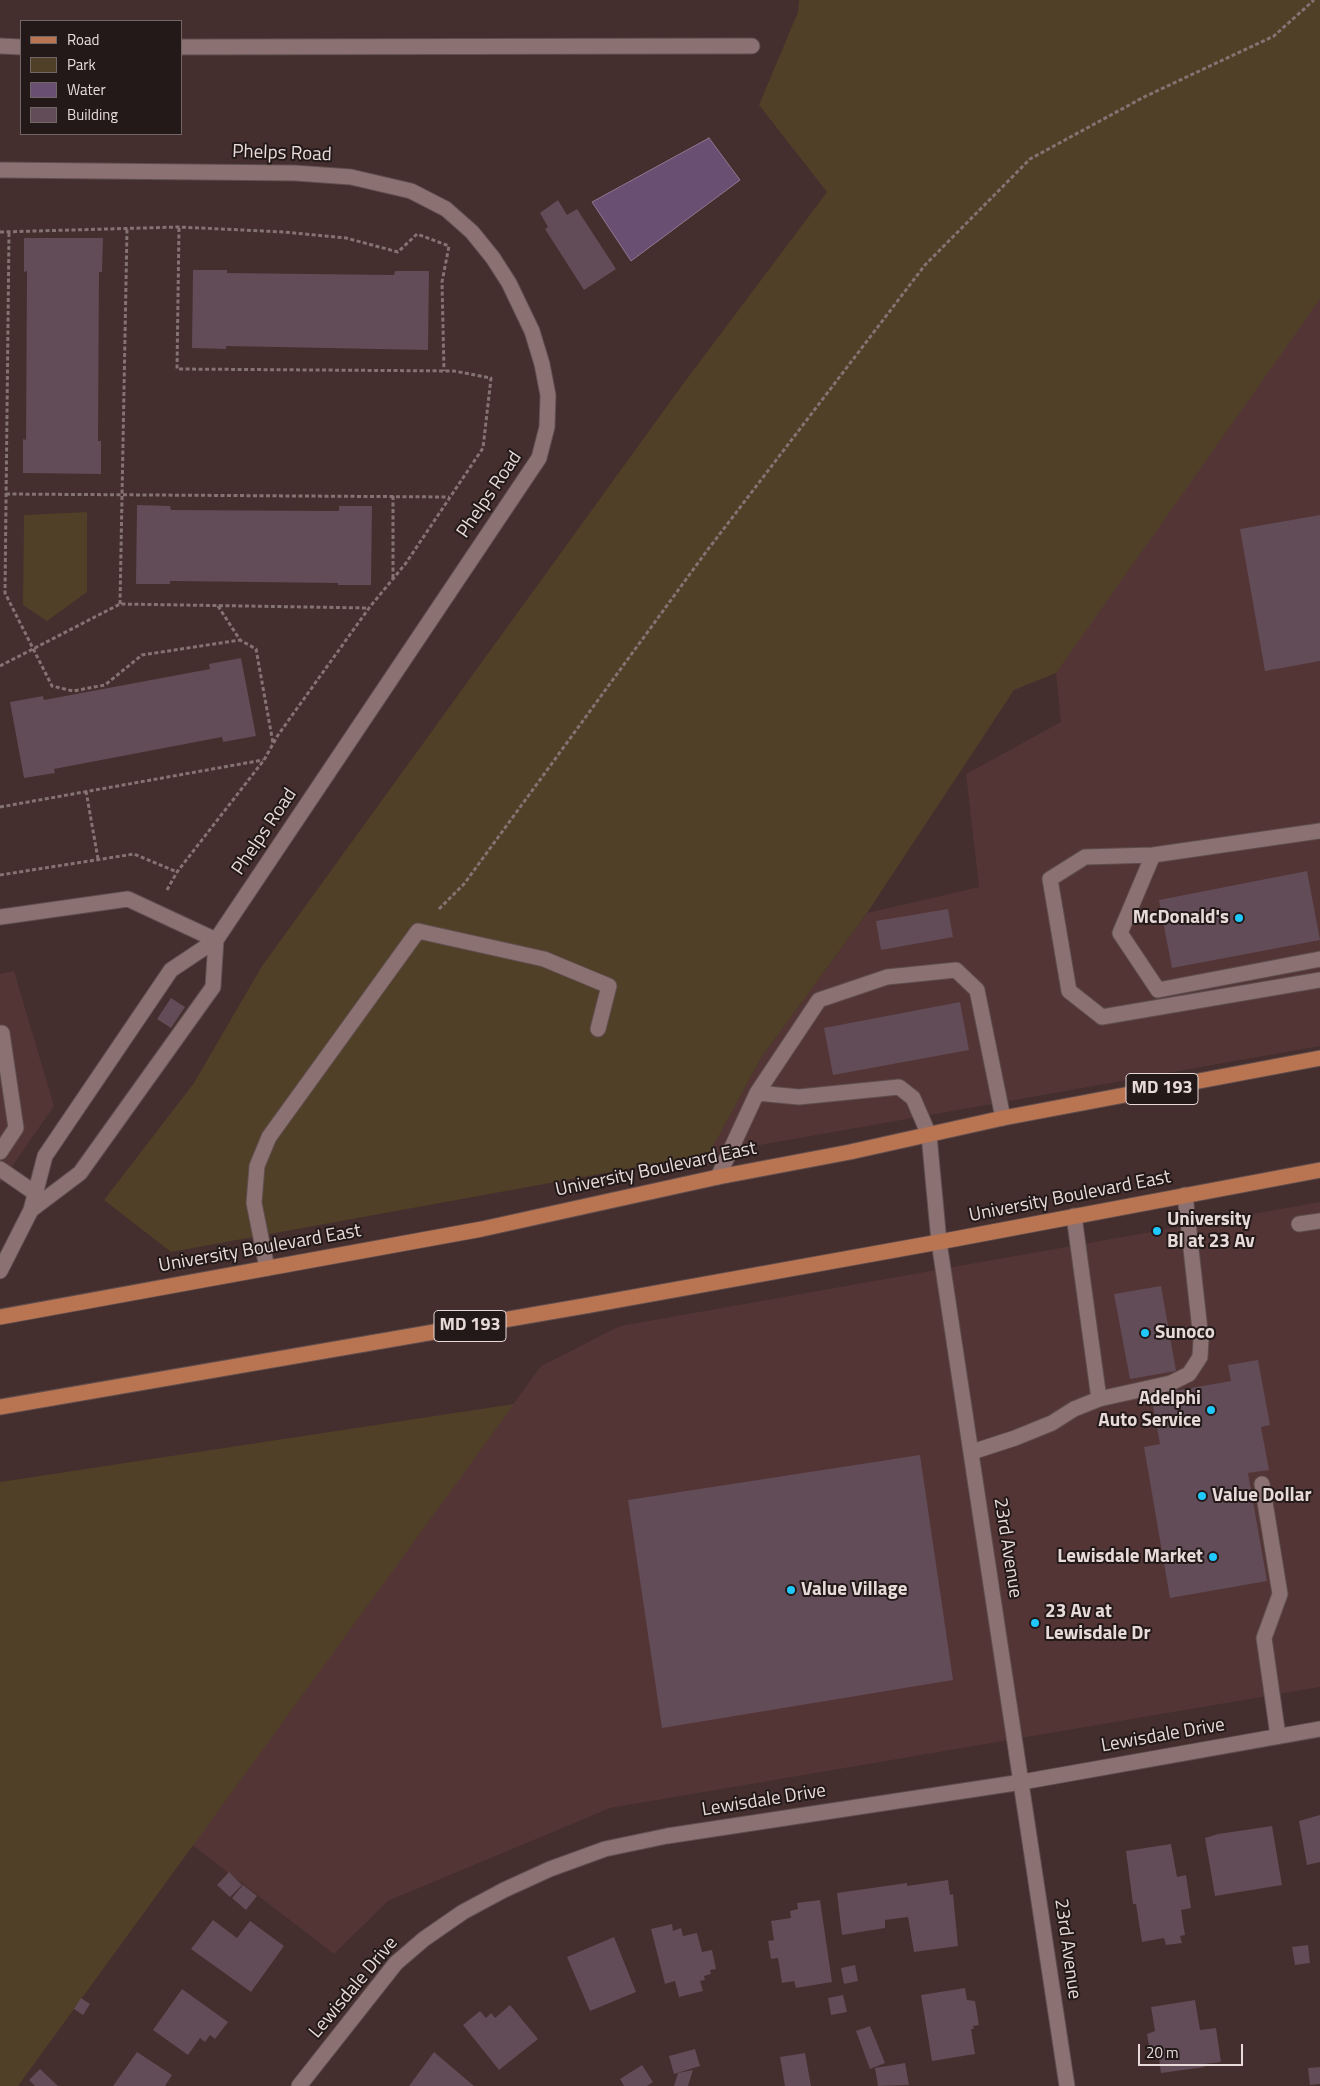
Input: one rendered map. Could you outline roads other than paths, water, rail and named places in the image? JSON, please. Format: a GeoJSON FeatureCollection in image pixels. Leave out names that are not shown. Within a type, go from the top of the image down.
{"type":"FeatureCollection","features":[{"type":"Feature","properties":{"kind":"main road","name":"University Boulevard East"},"geometry":{"type":"LineString","coordinates":[[0,1317],[482,1229],[718,1177],[929,1135],[1003,1118],[1320,1058]]}},
{"type":"Feature","properties":{"kind":"main road","name":"University Boulevard East"},"geometry":{"type":"LineString","coordinates":[[0,1407],[939,1242],[1320,1170]]}},
{"type":"Feature","properties":{"kind":"street"},"geometry":{"type":"LineString","coordinates":[[0,46],[20,47]]}},
{"type":"Feature","properties":{"kind":"street"},"geometry":{"type":"LineString","coordinates":[[182,47],[752,46]]}},
{"type":"Feature","properties":{"kind":"street","name":"Phelps Road"},"geometry":{"type":"LineString","coordinates":[[0,170],[295,173],[351,177],[411,191],[446,209],[472,232],[493,258],[522,307],[542,364],[548,395],[547,427],[539,458],[216,940],[171,970],[45,1156],[31,1210],[0,1271]]}},
{"type":"Feature","properties":{"kind":"street"},"geometry":{"type":"LineString","coordinates":[[1320,831],[1154,855],[1085,857],[1050,879],[1069,991],[1102,1017],[1320,980]]}},
{"type":"Feature","properties":{"kind":"street"},"geometry":{"type":"LineString","coordinates":[[1154,855],[1120,933],[1158,990],[1320,958]]}},
{"type":"Feature","properties":{"kind":"street"},"geometry":{"type":"LineString","coordinates":[[0,917],[128,899],[216,940]]}},
{"type":"Feature","properties":{"kind":"street"},"geometry":{"type":"LineString","coordinates":[[267,1268],[254,1203],[257,1166],[269,1137],[418,931],[544,959],[609,986],[598,1029]]}},
{"type":"Feature","properties":{"kind":"street","name":"Phelps Road"},"geometry":{"type":"LineString","coordinates":[[31,1210],[80,1173],[213,987],[216,940]]}},
{"type":"Feature","properties":{"kind":"street"},"geometry":{"type":"LineString","coordinates":[[718,1177],[757,1093],[818,1000],[887,977],[956,970],[976,990],[1003,1118]]}},
{"type":"Feature","properties":{"kind":"street"},"geometry":{"type":"LineString","coordinates":[[0,1152],[16,1128],[2,1033]]}},
{"type":"Feature","properties":{"kind":"street","name":"23rd Avenue"},"geometry":{"type":"LineString","coordinates":[[757,1093],[799,1097],[899,1087],[912,1098],[929,1135],[939,1242],[1067,2086]]}},
{"type":"Feature","properties":{"kind":"street"},"geometry":{"type":"LineString","coordinates":[[0,1170],[13,1176],[35,1192]]}},
{"type":"Feature","properties":{"kind":"street"},"geometry":{"type":"LineString","coordinates":[[972,1452],[1045,1426],[1074,1409],[1099,1399],[1171,1383],[1189,1374],[1200,1357],[1201,1339],[1184,1195]]}},
{"type":"Feature","properties":{"kind":"street"},"geometry":{"type":"LineString","coordinates":[[1074,1216],[1099,1399]]}},
{"type":"Feature","properties":{"kind":"street"},"geometry":{"type":"LineString","coordinates":[[1299,1224],[1320,1221]]}},
{"type":"Feature","properties":{"kind":"street"},"geometry":{"type":"LineString","coordinates":[[1262,1484],[1280,1594],[1264,1638],[1278,1736]]}},
{"type":"Feature","properties":{"kind":"street","name":"Lewisdale Drive"},"geometry":{"type":"LineString","coordinates":[[299,2086],[403,1957],[424,1939],[463,1912],[550,1869],[605,1849],[667,1836],[1022,1782],[1320,1729]]}},
{"type":"Feature","properties":{"kind":"water"},"geometry":{"type":"Polygon","coordinates":[[[709,138],[740,180],[631,261],[592,202],[709,138]]]}},
{"type":"Feature","properties":{"kind":"place","name":"McDonald's"},"geometry":{"type":"Point","coordinates":[1239,918]}},
{"type":"Feature","properties":{"kind":"place","name":"University Bl at 23 Av"},"geometry":{"type":"Point","coordinates":[1157,1231]}},
{"type":"Feature","properties":{"kind":"place","name":"Sunoco"},"geometry":{"type":"Point","coordinates":[1145,1333]}},
{"type":"Feature","properties":{"kind":"place","name":"Adelphi Auto Service"},"geometry":{"type":"Point","coordinates":[1211,1410]}},
{"type":"Feature","properties":{"kind":"place","name":"Value Dollar"},"geometry":{"type":"Point","coordinates":[1202,1496]}},
{"type":"Feature","properties":{"kind":"place","name":"Lewisdale Market"},"geometry":{"type":"Point","coordinates":[1213,1557]}},
{"type":"Feature","properties":{"kind":"place","name":"Value Village"},"geometry":{"type":"Point","coordinates":[791,1590]}},
{"type":"Feature","properties":{"kind":"place","name":"23 Av at Lewisdale Dr"},"geometry":{"type":"Point","coordinates":[1035,1623]}}]}
